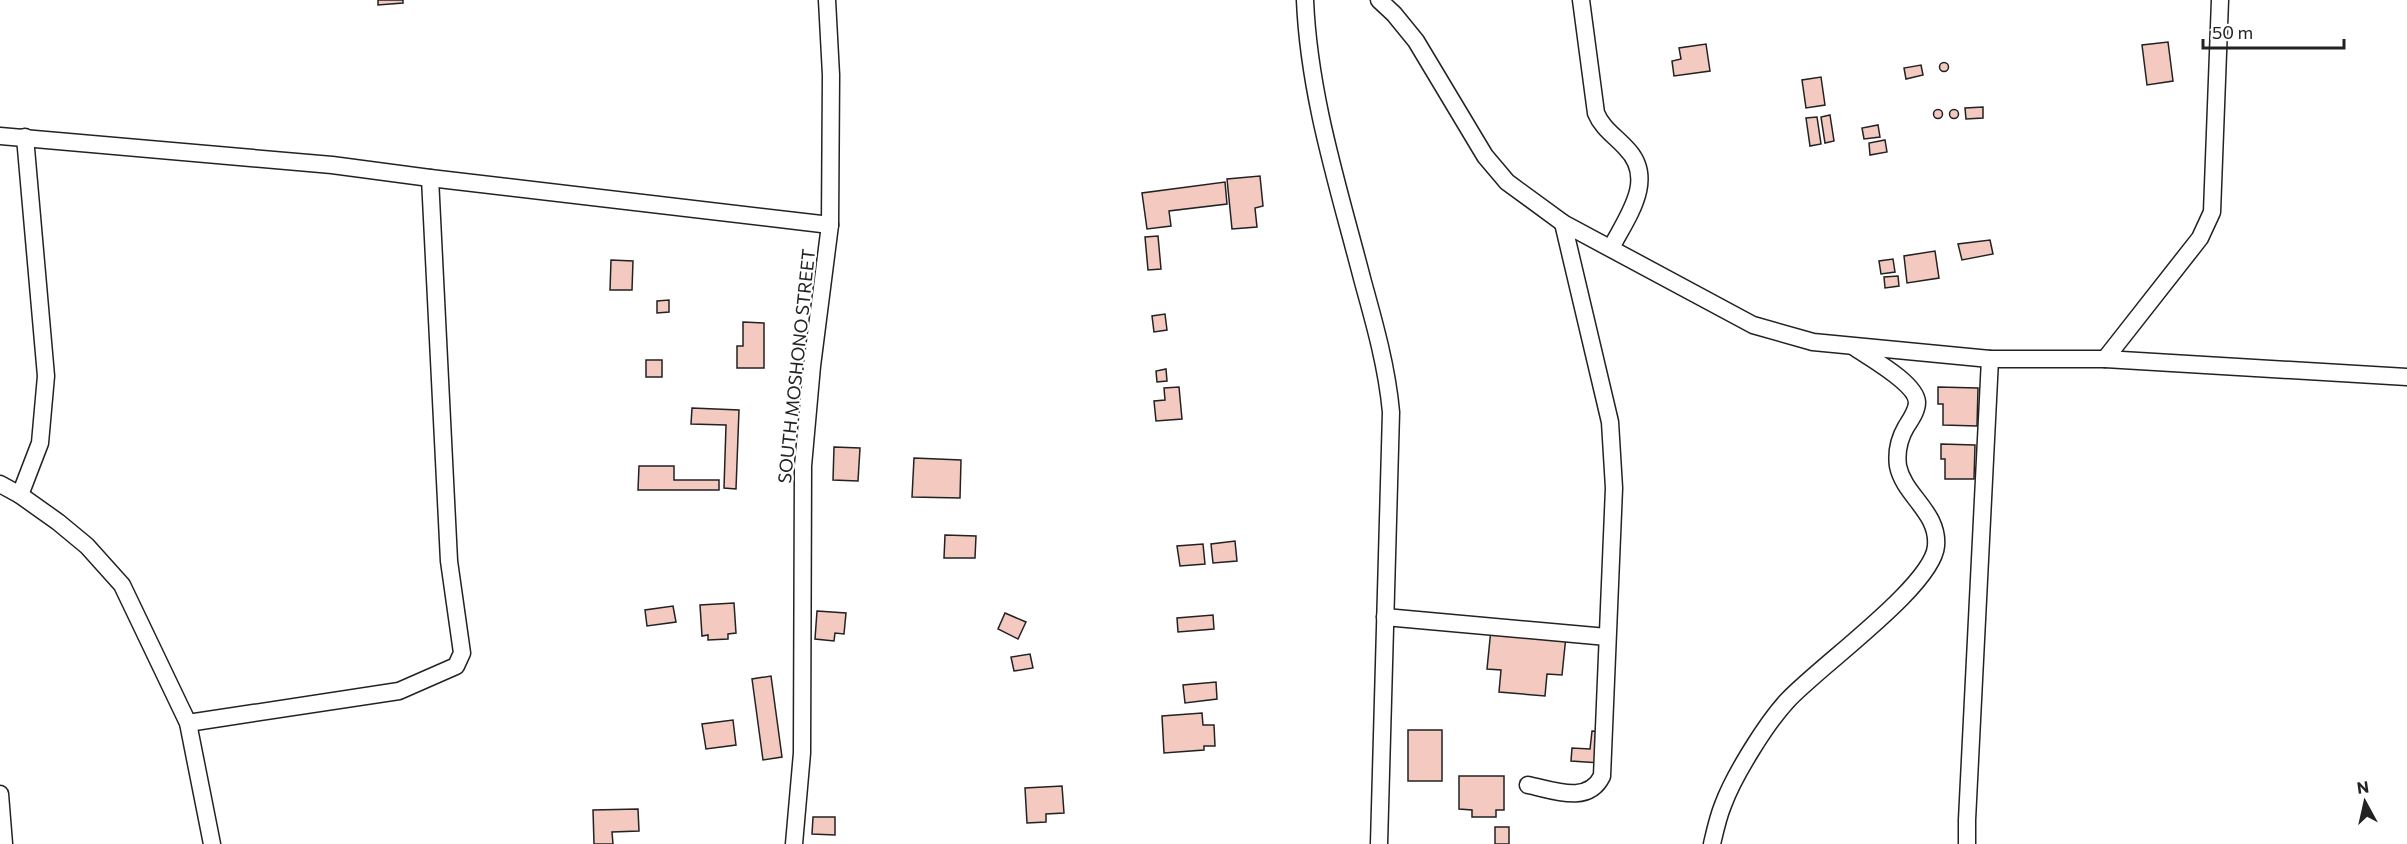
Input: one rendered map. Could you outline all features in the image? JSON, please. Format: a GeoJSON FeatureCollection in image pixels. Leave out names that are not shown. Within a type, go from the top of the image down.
{"type":"FeatureCollection","features":[{"type":"Feature","properties":{"kind":"street","name":"SOUTH MOSHONO STREET"},"geometry":{"type":"LineString","coordinates":[[794,844],[802,753],[803,466],[811,378],[830,225],[831,75],[827,0]]}},
{"type":"Feature","properties":{"kind":"street"},"geometry":{"type":"LineString","coordinates":[[1305,0],[1309,58],[1319,114],[1381,348],[1391,412],[1379,844]]}},
{"type":"Feature","properties":{"kind":"street"},"geometry":{"type":"LineString","coordinates":[[1378,0],[1394,14],[1416,41],[1491,164],[1508,182],[1563,223],[1754,325],[1794,338],[1990,359],[2105,359],[2407,377]]}},
{"type":"Feature","properties":{"kind":"street"},"geometry":{"type":"LineString","coordinates":[[1581,0],[1596,113],[1602,124],[1634,158],[1640,175],[1637,199],[1611,249]]}},
{"type":"Feature","properties":{"kind":"street"},"geometry":{"type":"LineString","coordinates":[[2105,359],[2200,238],[2212,212],[2220,0]]}},
{"type":"Feature","properties":{"kind":"street"},"geometry":{"type":"LineString","coordinates":[[0,136],[332,165],[830,225]]}},
{"type":"Feature","properties":{"kind":"street"},"geometry":{"type":"LineString","coordinates":[[20,495],[40,443],[46,376],[25,137]]}},
{"type":"Feature","properties":{"kind":"street"},"geometry":{"type":"LineString","coordinates":[[188,723],[399,691],[456,666],[462,653],[449,561],[430,178]]}},
{"type":"Feature","properties":{"kind":"street"},"geometry":{"type":"LineString","coordinates":[[1528,785],[1579,794],[1588,792],[1599,783],[1602,776],[1614,488],[1613,445],[1610,422],[1563,223]]}},
{"type":"Feature","properties":{"kind":"street"},"geometry":{"type":"LineString","coordinates":[[1712,844],[1722,805],[1730,788],[1778,712],[1799,689],[1917,584],[1933,559],[1936,546],[1932,520],[1906,484],[1898,458],[1899,439],[1916,410],[1916,397],[1908,385],[1853,346]]}},
{"type":"Feature","properties":{"kind":"street"},"geometry":{"type":"LineString","coordinates":[[1967,844],[1990,359]]}},
{"type":"Feature","properties":{"kind":"street"},"geometry":{"type":"LineString","coordinates":[[0,484],[20,495],[87,546],[122,585],[188,723],[212,844]]}},
{"type":"Feature","properties":{"kind":"street"},"geometry":{"type":"LineString","coordinates":[[1385,617],[1607,637]]}},
{"type":"Feature","properties":{"kind":"street"},"geometry":{"type":"LineString","coordinates":[[0,794],[4,844]]}},
{"type":"Feature","properties":{"kind":"building"},"geometry":{"type":"Polygon","coordinates":[[[378,0],[403,0],[403,3],[378,5],[378,0]]]}},
{"type":"Feature","properties":{"kind":"building"},"geometry":{"type":"Polygon","coordinates":[[[2168,42],[2173,81],[2147,85],[2142,45],[2168,42]]]}},
{"type":"Feature","properties":{"kind":"building"},"geometry":{"type":"Polygon","coordinates":[[[1706,44],[1710,71],[1674,76],[1672,61],[1681,59],[1679,48],[1706,44]]]}},
{"type":"Feature","properties":{"kind":"building"},"geometry":{"type":"Polygon","coordinates":[[[1944,62],[1949,67],[1944,72],[1939,67],[1944,62]]]}},
{"type":"Feature","properties":{"kind":"building"},"geometry":{"type":"Polygon","coordinates":[[[1921,65],[1923,75],[1906,79],[1904,68],[1921,65]]]}},
{"type":"Feature","properties":{"kind":"building"},"geometry":{"type":"Polygon","coordinates":[[[1821,77],[1825,105],[1806,108],[1802,80],[1821,77]]]}},
{"type":"Feature","properties":{"kind":"building"},"geometry":{"type":"Polygon","coordinates":[[[1983,107],[1983,118],[1966,119],[1965,108],[1983,107]]]}},
{"type":"Feature","properties":{"kind":"building"},"geometry":{"type":"Polygon","coordinates":[[[1938,109],[1943,114],[1938,119],[1933,114],[1938,109]]]}},
{"type":"Feature","properties":{"kind":"building"},"geometry":{"type":"Polygon","coordinates":[[[1954,109],[1959,114],[1954,119],[1949,114],[1954,109]]]}},
{"type":"Feature","properties":{"kind":"building"},"geometry":{"type":"Polygon","coordinates":[[[1830,115],[1834,141],[1825,143],[1821,117],[1830,115]]]}},
{"type":"Feature","properties":{"kind":"building"},"geometry":{"type":"Polygon","coordinates":[[[1817,117],[1821,144],[1810,146],[1806,118],[1817,117]]]}},
{"type":"Feature","properties":{"kind":"building"},"geometry":{"type":"Polygon","coordinates":[[[1878,125],[1880,137],[1864,139],[1862,128],[1878,125]]]}},
{"type":"Feature","properties":{"kind":"building"},"geometry":{"type":"Polygon","coordinates":[[[1885,140],[1887,152],[1870,155],[1869,143],[1885,140]]]}},
{"type":"Feature","properties":{"kind":"building"},"geometry":{"type":"Polygon","coordinates":[[[1260,176],[1263,206],[1255,208],[1257,227],[1232,229],[1227,179],[1260,176]]]}},
{"type":"Feature","properties":{"kind":"building"},"geometry":{"type":"Polygon","coordinates":[[[1225,182],[1227,204],[1169,211],[1171,226],[1147,229],[1142,193],[1225,182]]]}},
{"type":"Feature","properties":{"kind":"building"},"geometry":{"type":"Polygon","coordinates":[[[1158,236],[1161,269],[1148,270],[1145,237],[1158,236]]]}},
{"type":"Feature","properties":{"kind":"building"},"geometry":{"type":"Polygon","coordinates":[[[1990,240],[1993,254],[1962,260],[1958,244],[1990,240]]]}},
{"type":"Feature","properties":{"kind":"building"},"geometry":{"type":"Polygon","coordinates":[[[1935,251],[1939,278],[1907,283],[1904,256],[1935,251]]]}},
{"type":"Feature","properties":{"kind":"building"},"geometry":{"type":"Polygon","coordinates":[[[1893,259],[1895,272],[1881,274],[1879,261],[1893,259]]]}},
{"type":"Feature","properties":{"kind":"building"},"geometry":{"type":"Polygon","coordinates":[[[611,260],[633,261],[632,290],[610,290],[611,260]]]}},
{"type":"Feature","properties":{"kind":"building"},"geometry":{"type":"Polygon","coordinates":[[[1898,276],[1899,286],[1885,288],[1884,277],[1898,276]]]}},
{"type":"Feature","properties":{"kind":"building"},"geometry":{"type":"Polygon","coordinates":[[[669,300],[669,312],[657,313],[657,301],[669,300]]]}},
{"type":"Feature","properties":{"kind":"building"},"geometry":{"type":"Polygon","coordinates":[[[1165,314],[1167,330],[1154,332],[1152,316],[1165,314]]]}},
{"type":"Feature","properties":{"kind":"building"},"geometry":{"type":"Polygon","coordinates":[[[743,322],[764,323],[764,368],[737,368],[737,346],[743,346],[743,322]]]}},
{"type":"Feature","properties":{"kind":"building"},"geometry":{"type":"Polygon","coordinates":[[[646,360],[662,360],[662,377],[646,377],[646,360]]]}},
{"type":"Feature","properties":{"kind":"building"},"geometry":{"type":"Polygon","coordinates":[[[1166,369],[1167,381],[1157,382],[1156,371],[1166,369]]]}},
{"type":"Feature","properties":{"kind":"building"},"geometry":{"type":"Polygon","coordinates":[[[1179,387],[1182,419],[1156,421],[1154,401],[1165,400],[1164,388],[1179,387]]]}},
{"type":"Feature","properties":{"kind":"building"},"geometry":{"type":"Polygon","coordinates":[[[1938,387],[1978,388],[1977,426],[1943,425],[1943,404],[1938,404],[1938,387]]]}},
{"type":"Feature","properties":{"kind":"building"},"geometry":{"type":"Polygon","coordinates":[[[692,408],[739,410],[736,489],[724,488],[726,425],[691,424],[692,408]]]}},
{"type":"Feature","properties":{"kind":"building"},"geometry":{"type":"Polygon","coordinates":[[[1941,444],[1975,445],[1974,479],[1945,479],[1945,459],[1941,459],[1941,444]]]}},
{"type":"Feature","properties":{"kind":"building"},"geometry":{"type":"Polygon","coordinates":[[[834,447],[860,448],[858,481],[833,480],[834,447]]]}},
{"type":"Feature","properties":{"kind":"building"},"geometry":{"type":"Polygon","coordinates":[[[914,458],[961,460],[960,498],[912,497],[914,458]]]}},
{"type":"Feature","properties":{"kind":"building"},"geometry":{"type":"Polygon","coordinates":[[[639,466],[674,466],[674,480],[719,480],[719,490],[638,490],[639,466]]]}},
{"type":"Feature","properties":{"kind":"building"},"geometry":{"type":"Polygon","coordinates":[[[945,535],[976,536],[975,558],[944,558],[945,535]]]}},
{"type":"Feature","properties":{"kind":"building"},"geometry":{"type":"Polygon","coordinates":[[[1235,541],[1237,561],[1213,563],[1211,544],[1235,541]]]}},
{"type":"Feature","properties":{"kind":"building"},"geometry":{"type":"Polygon","coordinates":[[[1203,544],[1205,564],[1180,566],[1177,546],[1203,544]]]}},
{"type":"Feature","properties":{"kind":"building"},"geometry":{"type":"Polygon","coordinates":[[[734,603],[736,633],[728,634],[728,639],[708,640],[708,635],[702,636],[700,605],[734,603]]]}},
{"type":"Feature","properties":{"kind":"building"},"geometry":{"type":"Polygon","coordinates":[[[673,606],[676,622],[647,626],[645,610],[673,606]]]}},
{"type":"Feature","properties":{"kind":"building"},"geometry":{"type":"Polygon","coordinates":[[[817,611],[846,613],[844,634],[835,633],[834,641],[815,639],[817,611]]]}},
{"type":"Feature","properties":{"kind":"building"},"geometry":{"type":"Polygon","coordinates":[[[1005,613],[1026,622],[1018,639],[998,629],[1005,613]]]}},
{"type":"Feature","properties":{"kind":"building"},"geometry":{"type":"Polygon","coordinates":[[[1213,615],[1214,629],[1178,632],[1177,618],[1213,615]]]}},
{"type":"Feature","properties":{"kind":"building"},"geometry":{"type":"Polygon","coordinates":[[[1491,629],[1566,636],[1562,675],[1547,674],[1545,696],[1499,692],[1501,670],[1487,669],[1491,629]]]}},
{"type":"Feature","properties":{"kind":"building"},"geometry":{"type":"Polygon","coordinates":[[[1030,654],[1033,668],[1014,671],[1011,657],[1030,654]]]}},
{"type":"Feature","properties":{"kind":"building"},"geometry":{"type":"Polygon","coordinates":[[[771,676],[782,757],[763,760],[752,679],[771,676]]]}},
{"type":"Feature","properties":{"kind":"building"},"geometry":{"type":"Polygon","coordinates":[[[1216,682],[1217,699],[1185,703],[1183,685],[1216,682]]]}},
{"type":"Feature","properties":{"kind":"building"},"geometry":{"type":"Polygon","coordinates":[[[1202,713],[1203,725],[1214,725],[1215,746],[1204,746],[1204,750],[1164,753],[1162,716],[1202,713]]]}},
{"type":"Feature","properties":{"kind":"building"},"geometry":{"type":"Polygon","coordinates":[[[733,720],[736,745],[706,749],[702,724],[733,720]]]}},
{"type":"Feature","properties":{"kind":"building"},"geometry":{"type":"Polygon","coordinates":[[[1408,730],[1442,730],[1442,781],[1408,781],[1408,730]]]}},
{"type":"Feature","properties":{"kind":"building"},"geometry":{"type":"Polygon","coordinates":[[[1592,731],[1603,732],[1600,763],[1571,761],[1572,748],[1590,749],[1592,731]]]}},
{"type":"Feature","properties":{"kind":"building"},"geometry":{"type":"Polygon","coordinates":[[[1459,776],[1504,776],[1504,810],[1496,810],[1496,817],[1472,817],[1472,810],[1459,809],[1459,776]]]}},
{"type":"Feature","properties":{"kind":"building"},"geometry":{"type":"Polygon","coordinates":[[[1062,786],[1064,813],[1046,814],[1046,822],[1027,823],[1025,788],[1062,786]]]}},
{"type":"Feature","properties":{"kind":"building"},"geometry":{"type":"Polygon","coordinates":[[[638,809],[639,831],[612,832],[613,844],[594,844],[593,810],[638,809]]]}},
{"type":"Feature","properties":{"kind":"building"},"geometry":{"type":"Polygon","coordinates":[[[813,817],[835,817],[835,835],[812,834],[813,817]]]}},
{"type":"Feature","properties":{"kind":"building"},"geometry":{"type":"Polygon","coordinates":[[[1495,827],[1509,827],[1509,844],[1495,844],[1495,827]]]}}]}
